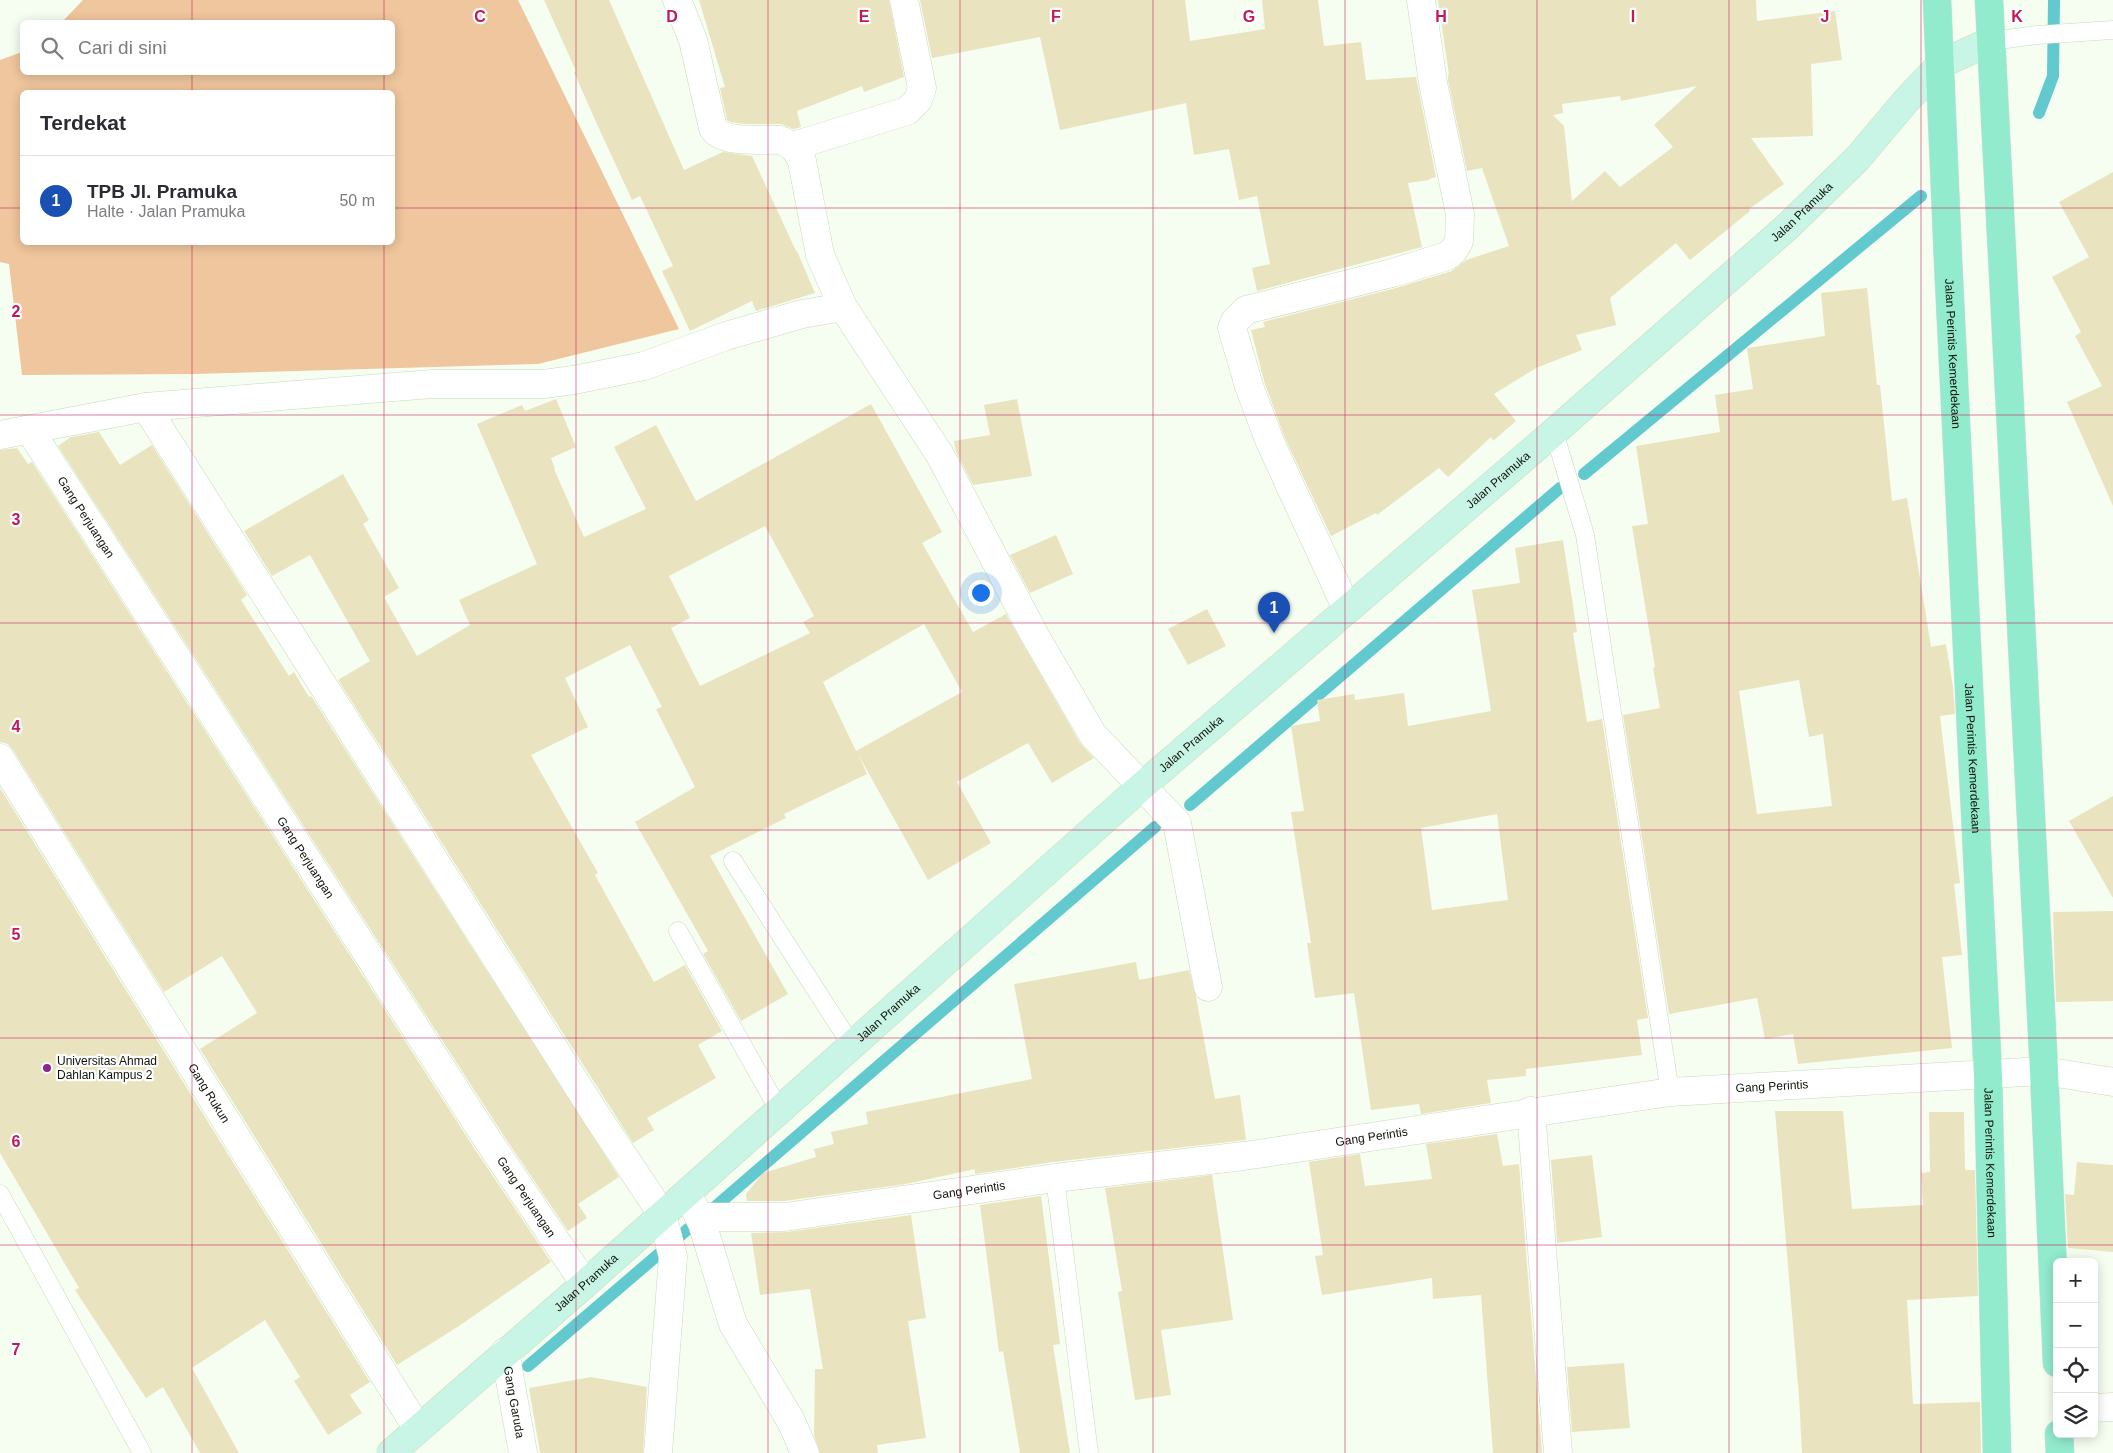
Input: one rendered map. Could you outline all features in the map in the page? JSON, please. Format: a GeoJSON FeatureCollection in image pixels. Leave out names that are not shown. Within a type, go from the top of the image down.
{"type":"FeatureCollection","features":[{"type":"Feature","properties":{"kind":"main road","name":"Jalan Perintis Kemerdekaan"},"geometry":{"type":"LineString","coordinates":[[1937,0],[1988,1076],[1997,1453]]}},
{"type":"Feature","properties":{"kind":"main road"},"geometry":{"type":"LineString","coordinates":[[1989,0],[2044,1071],[2056,1348]]}},
{"type":"Feature","properties":{"kind":"main road","name":"Jalan Pramuka"},"geometry":{"type":"LineString","coordinates":[[390,1453],[585,1284],[665,1222],[687,1192],[1142,786],[1554,432],[1806,208],[1857,159],[1941,64],[1991,41]]}},
{"type":"Feature","properties":{"kind":"main road"},"geometry":{"type":"LineString","coordinates":[[2059,1438],[2060,1453]]}},
{"type":"Feature","properties":{"kind":"street"},"geometry":{"type":"LineString","coordinates":[[677,0],[693,40],[713,128],[716,133],[725,138],[780,140],[794,146],[802,162],[820,255],[843,307],[940,455],[1034,634],[1093,735],[1177,823],[1208,987]]}},
{"type":"Feature","properties":{"kind":"street"},"geometry":{"type":"LineString","coordinates":[[794,146],[907,111],[918,100],[920,78],[909,32],[904,0]]}},
{"type":"Feature","properties":{"kind":"street"},"geometry":{"type":"LineString","coordinates":[[1347,609],[1270,442],[1249,386],[1232,328],[1235,321],[1246,310],[1392,273],[1447,256],[1454,250],[1459,241],[1460,214],[1433,83],[1421,1]]}},
{"type":"Feature","properties":{"kind":"street"},"geometry":{"type":"LineString","coordinates":[[0,435],[146,407],[432,384],[543,384],[574,380],[644,366],[726,336],[802,314],[843,307]]}},
{"type":"Feature","properties":{"kind":"street"},"geometry":{"type":"LineString","coordinates":[[146,407],[665,1222],[673,1257],[658,1453]]}},
{"type":"Feature","properties":{"kind":"street","name":"Gang Perjuangan"},"geometry":{"type":"LineString","coordinates":[[29,429],[483,1134],[585,1284]]}},
{"type":"Feature","properties":{"kind":"street","name":"Gang Rukun"},"geometry":{"type":"LineString","coordinates":[[0,758],[418,1429]]}},
{"type":"Feature","properties":{"kind":"street","name":"Gang Perintis"},"geometry":{"type":"LineString","coordinates":[[702,1226],[785,1217],[1055,1178],[1244,1156],[1670,1092],[1988,1076],[2044,1071],[2113,1082]]}},
{"type":"Feature","properties":{"kind":"street"},"geometry":{"type":"LineString","coordinates":[[1531,1112],[1558,1453]]}},
{"type":"Feature","properties":{"kind":"street"},"geometry":{"type":"LineString","coordinates":[[687,1192],[702,1226],[733,1324],[791,1421],[805,1453]]}},
{"type":"Feature","properties":{"kind":"street","name":"Gang Garuda"},"geometry":{"type":"LineString","coordinates":[[506,1352],[523,1453]]}},
{"type":"Feature","properties":{"kind":"street"},"geometry":{"type":"LineString","coordinates":[[2098,1408],[2113,1407]]}},
{"type":"Feature","properties":{"kind":"lane"},"geometry":{"type":"LineString","coordinates":[[1991,41],[2037,35],[2113,30]]}},
{"type":"Feature","properties":{"kind":"lane"},"geometry":{"type":"LineString","coordinates":[[1554,432],[1585,535],[1670,1092]]}},
{"type":"Feature","properties":{"kind":"lane"},"geometry":{"type":"LineString","coordinates":[[733,861],[852,1046]]}},
{"type":"Feature","properties":{"kind":"lane"},"geometry":{"type":"LineString","coordinates":[[678,931],[779,1110]]}},
{"type":"Feature","properties":{"kind":"lane"},"geometry":{"type":"LineString","coordinates":[[1055,1178],[1089,1453]]}},
{"type":"Feature","properties":{"kind":"lane"},"geometry":{"type":"LineString","coordinates":[[0,1194],[142,1453]]}},
{"type":"Feature","properties":{"kind":"shaded area"},"geometry":{"type":"Polygon","coordinates":[[[83,0],[518,0],[679,329],[538,364],[194,374],[22,375],[9,264],[0,262],[0,60],[20,53],[20,75],[395,75],[395,20],[64,20],[83,0]]]}},
{"type":"Feature","properties":{"kind":"building"},"geometry":{"type":"Polygon","coordinates":[[[544,0],[609,0],[684,170],[723,152],[752,156],[815,293],[756,311],[752,301],[690,331],[662,271],[673,266],[640,196],[632,200],[574,72],[576,71],[544,0]]]}},
{"type":"Feature","properties":{"kind":"building"},"geometry":{"type":"Polygon","coordinates":[[[699,0],[889,0],[904,77],[864,92],[862,86],[797,111],[801,127],[794,129],[781,124],[730,122],[727,120],[720,88],[725,87],[699,0]]]}},
{"type":"Feature","properties":{"kind":"building"},"geometry":{"type":"Polygon","coordinates":[[[920,0],[1185,0],[1190,41],[1265,29],[1262,0],[1318,0],[1324,46],[1361,42],[1366,80],[1416,77],[1436,177],[1408,183],[1422,247],[1257,291],[1252,268],[1270,264],[1257,196],[1239,200],[1229,149],[1194,155],[1186,103],[1060,130],[1040,37],[932,58],[920,0]]]}},
{"type":"Feature","properties":{"kind":"building"},"geometry":{"type":"Polygon","coordinates":[[[1438,0],[1756,0],[1757,21],[1835,11],[1842,60],[1811,64],[1813,136],[1751,138],[1784,184],[1749,209],[1750,211],[1690,260],[1676,243],[1610,298],[1616,325],[1576,335],[1582,350],[1536,368],[1494,394],[1516,421],[1493,441],[1491,437],[1448,477],[1439,468],[1377,515],[1376,513],[1331,536],[1284,436],[1264,381],[1251,330],[1265,327],[1263,322],[1396,288],[1452,271],[1466,260],[1509,246],[1482,168],[1467,171],[1448,80],[1449,75],[1438,0]],[[1697,86],[1621,101],[1620,96],[1562,104],[1563,113],[1553,115],[1564,126],[1572,201],[1605,171],[1620,187],[1673,147],[1654,125],[1697,86]]]}},
{"type":"Feature","properties":{"kind":"building"},"geometry":{"type":"Polygon","coordinates":[[[2113,172],[2113,506],[2067,402],[2102,386],[2075,336],[2081,332],[2052,277],[2089,257],[2059,202],[2113,172]]]}},
{"type":"Feature","properties":{"kind":"building"},"geometry":{"type":"Polygon","coordinates":[[[1867,288],[1877,385],[1880,385],[1892,501],[1907,498],[1931,647],[1946,644],[1955,714],[1940,716],[1960,883],[1954,884],[1962,955],[1942,957],[1952,1048],[1798,1064],[1793,1034],[1765,1039],[1757,998],[1669,1014],[1623,715],[1660,708],[1632,526],[1648,524],[1636,446],[1720,432],[1715,395],[1753,389],[1747,348],[1825,336],[1821,293],[1867,288]],[[1799,680],[1739,691],[1757,814],[1832,806],[1823,734],[1809,737],[1799,680]]]}},
{"type":"Feature","properties":{"kind":"building"},"geometry":{"type":"Polygon","coordinates":[[[556,399],[576,447],[551,458],[584,537],[646,509],[614,447],[656,425],[696,501],[871,404],[942,532],[922,543],[973,632],[1006,614],[1080,743],[1094,758],[1052,783],[1028,743],[957,782],[991,843],[928,880],[858,754],[867,774],[784,814],[786,818],[710,856],[788,994],[741,1021],[703,954],[708,951],[635,822],[695,787],[656,709],[662,707],[630,645],[565,678],[588,727],[531,755],[598,873],[595,875],[654,982],[685,965],[722,1031],[698,1045],[716,1078],[647,1118],[654,1130],[633,1143],[338,680],[370,661],[310,555],[272,576],[244,531],[343,474],[369,520],[363,524],[399,588],[384,597],[417,656],[470,625],[459,600],[537,564],[477,424],[522,405],[525,411],[556,399]],[[765,526],[669,576],[690,618],[671,628],[700,686],[810,633],[803,622],[814,616],[765,526]],[[924,624],[823,682],[856,751],[962,692],[924,624]]]}},
{"type":"Feature","properties":{"kind":"building"},"geometry":{"type":"Polygon","coordinates":[[[1017,399],[1032,476],[973,485],[956,452],[954,441],[990,435],[984,405],[1017,399]]]}},
{"type":"Feature","properties":{"kind":"building"},"geometry":{"type":"Polygon","coordinates":[[[99,432],[120,465],[152,445],[247,595],[241,600],[289,676],[294,672],[309,697],[311,696],[619,1177],[578,1204],[587,1218],[568,1231],[502,1133],[58,446],[71,437],[99,432]]]}},
{"type":"Feature","properties":{"kind":"building"},"geometry":{"type":"Polygon","coordinates":[[[17,448],[28,464],[32,462],[476,1151],[551,1262],[459,1326],[397,1365],[200,1049],[257,1013],[222,956],[164,992],[13,750],[8,744],[0,742],[0,450],[17,448]]]}},
{"type":"Feature","properties":{"kind":"building"},"geometry":{"type":"Polygon","coordinates":[[[1056,535],[1073,574],[1030,593],[1010,555],[1056,535]]]}},
{"type":"Feature","properties":{"kind":"building"},"geometry":{"type":"Polygon","coordinates":[[[1563,540],[1577,632],[1573,633],[1587,722],[1602,719],[1648,1018],[1637,1020],[1642,1055],[1526,1069],[1526,1076],[1487,1080],[1491,1103],[1421,1114],[1419,1104],[1371,1110],[1354,993],[1315,998],[1307,943],[1311,943],[1291,812],[1304,811],[1291,726],[1320,721],[1317,700],[1354,694],[1355,700],[1404,693],[1408,726],[1491,711],[1472,590],[1520,583],[1515,548],[1563,540]],[[1497,814],[1421,828],[1432,910],[1508,900],[1497,814]]]}},
{"type":"Feature","properties":{"kind":"building"},"geometry":{"type":"Polygon","coordinates":[[[1207,609],[1226,646],[1188,665],[1168,629],[1207,609]]]}},
{"type":"Feature","properties":{"kind":"building"},"geometry":{"type":"Polygon","coordinates":[[[0,788],[370,1382],[350,1395],[362,1413],[328,1435],[294,1381],[300,1377],[265,1320],[192,1368],[239,1453],[200,1453],[163,1387],[146,1398],[75,1290],[79,1288],[0,1153],[0,788]]]}},
{"type":"Feature","properties":{"kind":"building"},"geometry":{"type":"Polygon","coordinates":[[[2113,796],[2113,898],[2069,821],[2113,796]]]}},
{"type":"Feature","properties":{"kind":"building"},"geometry":{"type":"Polygon","coordinates":[[[2113,911],[2113,1001],[2056,1002],[2053,912],[2113,911]]]}},
{"type":"Feature","properties":{"kind":"building"},"geometry":{"type":"Polygon","coordinates":[[[1136,962],[1139,980],[1189,970],[1196,997],[1215,1099],[1240,1095],[1246,1140],[1053,1162],[975,1174],[975,1169],[906,1184],[784,1201],[747,1201],[746,1194],[763,1173],[816,1157],[814,1149],[834,1144],[831,1132],[868,1124],[866,1112],[1032,1079],[1014,984],[1136,962]]]}},
{"type":"Feature","properties":{"kind":"building"},"geometry":{"type":"Polygon","coordinates":[[[1775,1111],[1843,1111],[1852,1209],[1923,1205],[1921,1173],[1930,1172],[1929,1112],[1964,1112],[1965,1170],[1975,1170],[1978,1296],[1907,1300],[1913,1404],[1980,1402],[1981,1453],[1802,1453],[1775,1111]]]}},
{"type":"Feature","properties":{"kind":"building"},"geometry":{"type":"Polygon","coordinates":[[[1497,1134],[1503,1166],[1519,1164],[1542,1453],[1493,1453],[1481,1295],[1433,1299],[1432,1278],[1322,1295],[1315,1256],[1323,1255],[1309,1162],[1360,1154],[1365,1186],[1432,1179],[1426,1144],[1497,1134]]]}},
{"type":"Feature","properties":{"kind":"building"},"geometry":{"type":"Polygon","coordinates":[[[1592,1155],[1602,1237],[1557,1243],[1551,1160],[1592,1155]]]}},
{"type":"Feature","properties":{"kind":"building"},"geometry":{"type":"Polygon","coordinates":[[[2077,1162],[2113,1165],[2113,1252],[2068,1248],[2065,1194],[2074,1195],[2077,1162]]]}},
{"type":"Feature","properties":{"kind":"building"},"geometry":{"type":"Polygon","coordinates":[[[1212,1175],[1233,1320],[1161,1330],[1171,1395],[1135,1400],[1118,1292],[1122,1291],[1105,1188],[1212,1175]]]}},
{"type":"Feature","properties":{"kind":"building"},"geometry":{"type":"Polygon","coordinates":[[[1041,1196],[1060,1344],[1053,1345],[1070,1453],[1020,1453],[1003,1351],[999,1352],[980,1205],[1041,1196]]]}},
{"type":"Feature","properties":{"kind":"building"},"geometry":{"type":"Polygon","coordinates":[[[911,1215],[926,1318],[908,1321],[926,1438],[877,1445],[878,1453],[820,1453],[814,1435],[815,1369],[823,1369],[810,1289],[760,1295],[751,1233],[787,1232],[911,1215]]]}},
{"type":"Feature","properties":{"kind":"building"},"geometry":{"type":"Polygon","coordinates":[[[1624,1363],[1630,1428],[1572,1432],[1567,1367],[1624,1363]]]}},
{"type":"Feature","properties":{"kind":"building"},"geometry":{"type":"Polygon","coordinates":[[[591,1377],[647,1387],[643,1453],[540,1453],[529,1388],[591,1377]]]}},
{"type":"Feature","properties":{"kind":"waterway"},"geometry":{"type":"LineString","coordinates":[[2039,113],[2053,76],[2054,0]]}},
{"type":"Feature","properties":{"kind":"waterway"},"geometry":{"type":"LineString","coordinates":[[1584,474],[1921,196]]}},
{"type":"Feature","properties":{"kind":"waterway"},"geometry":{"type":"LineString","coordinates":[[1190,805],[1560,488]]}},
{"type":"Feature","properties":{"kind":"waterway"},"geometry":{"type":"LineString","coordinates":[[708,1213],[1155,827]]}},
{"type":"Feature","properties":{"kind":"waterway"},"geometry":{"type":"LineString","coordinates":[[528,1366],[688,1229]]}},
{"type":"Feature","properties":{"kind":"place","name":"TPB Jl. Pramuka"},"geometry":{"type":"Point","coordinates":[1274,633]}},
{"type":"Feature","properties":{"kind":"place","name":"Universitas Ahmad Dahlan Kampus 2"},"geometry":{"type":"Point","coordinates":[47,1068]}}]}
